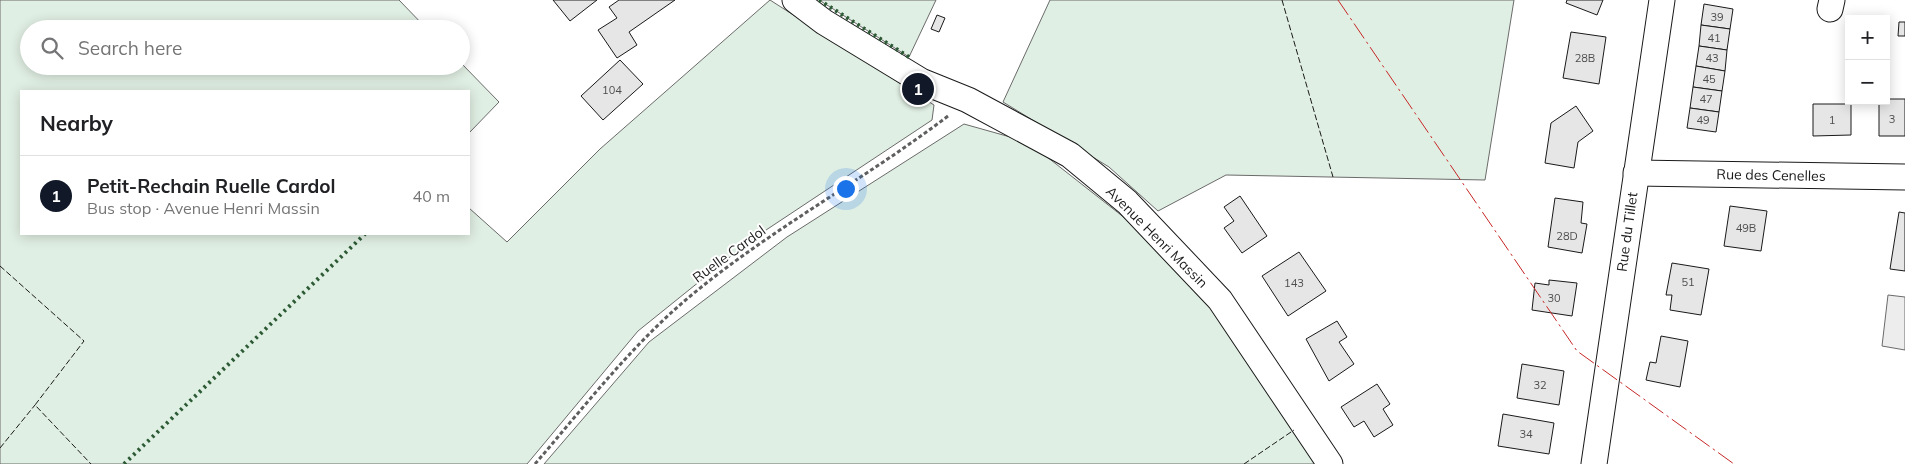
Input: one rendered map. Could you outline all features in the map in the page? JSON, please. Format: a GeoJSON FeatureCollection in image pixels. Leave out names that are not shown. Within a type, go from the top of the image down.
{"type":"FeatureCollection","features":[{"type":"Feature","properties":{"kind":"street","name":"Avenue Henri Massin"},"geometry":{"type":"LineString","coordinates":[[795,0],[824,22],[921,81],[968,100],[1070,155],[1127,202],[1220,300],[1330,464]]}},
{"type":"Feature","properties":{"kind":"street","name":"Rue du Tillet"},"geometry":{"type":"LineString","coordinates":[[1594,464],[1662,0]]}},
{"type":"Feature","properties":{"kind":"street","name":"Rue des Cenelles"},"geometry":{"type":"LineString","coordinates":[[1636,172],[1905,177]]}},
{"type":"Feature","properties":{"kind":"path","name":"Ruelle Cardol"},"geometry":{"type":"LineString","coordinates":[[535,464],[643,340],[689,298],[759,246],[927,132],[968,100]]}},
{"type":"Feature","properties":{"kind":"green space"},"geometry":{"type":"Polygon","coordinates":[[[0,0],[399,0],[418,20],[20,20],[20,75],[470,75],[470,72],[499,102],[470,132],[470,90],[20,90],[20,235],[470,235],[470,209],[507,242],[600,149],[770,0],[934,105],[932,120],[751,240],[638,331],[527,464],[0,464],[0,0]]]}},
{"type":"Feature","properties":{"kind":"green space"},"geometry":{"type":"Polygon","coordinates":[[[819,0],[936,0],[909,57],[819,0]]]}},
{"type":"Feature","properties":{"kind":"green space"},"geometry":{"type":"Polygon","coordinates":[[[1050,0],[1514,0],[1485,180],[1226,175],[1158,211],[1109,167],[1003,102],[1050,0]]]}},
{"type":"Feature","properties":{"kind":"green space"},"geometry":{"type":"Polygon","coordinates":[[[964,124],[1028,142],[1149,237],[1222,321],[1316,464],[544,464],[649,342],[787,237],[964,124]]]}},
{"type":"Feature","properties":{"kind":"shaded area"},"geometry":{"type":"Polygon","coordinates":[[[1888,295],[1905,297],[1905,350],[1882,346],[1888,295]]]}},
{"type":"Feature","properties":{"kind":"building"},"geometry":{"type":"Polygon","coordinates":[[[553,0],[597,0],[570,21],[553,0]]]}},
{"type":"Feature","properties":{"kind":"building"},"geometry":{"type":"Polygon","coordinates":[[[619,0],[675,0],[629,32],[637,45],[617,58],[598,30],[617,18],[609,7],[619,0]]]}},
{"type":"Feature","properties":{"kind":"building"},"geometry":{"type":"Polygon","coordinates":[[[1567,0],[1603,0],[1597,15],[1566,3],[1567,0]]]}},
{"type":"Feature","properties":{"kind":"building"},"geometry":{"type":"Polygon","coordinates":[[[1704,4],[1733,9],[1730,29],[1701,25],[1704,4]]]}},
{"type":"Feature","properties":{"kind":"building"},"geometry":{"type":"Polygon","coordinates":[[[937,15],[945,18],[939,32],[931,29],[937,15]]]}},
{"type":"Feature","properties":{"kind":"building"},"geometry":{"type":"Polygon","coordinates":[[[1899,22],[1905,22],[1905,36],[1898,36],[1899,22]]]}},
{"type":"Feature","properties":{"kind":"building"},"geometry":{"type":"Polygon","coordinates":[[[1701,25],[1730,29],[1727,50],[1699,46],[1701,25]]]}},
{"type":"Feature","properties":{"kind":"building"},"geometry":{"type":"Polygon","coordinates":[[[1571,32],[1606,37],[1599,84],[1563,78],[1571,32]]]}},
{"type":"Feature","properties":{"kind":"building"},"geometry":{"type":"Polygon","coordinates":[[[1699,46],[1727,50],[1725,71],[1696,66],[1699,46]]]}},
{"type":"Feature","properties":{"kind":"building"},"geometry":{"type":"Polygon","coordinates":[[[620,60],[643,84],[603,120],[581,96],[620,60]]]}},
{"type":"Feature","properties":{"kind":"building"},"geometry":{"type":"Polygon","coordinates":[[[1696,66],[1725,71],[1722,91],[1693,87],[1696,66]]]}},
{"type":"Feature","properties":{"kind":"building"},"geometry":{"type":"Polygon","coordinates":[[[1693,87],[1722,91],[1719,112],[1690,108],[1693,87]]]}},
{"type":"Feature","properties":{"kind":"building"},"geometry":{"type":"Polygon","coordinates":[[[1890,99],[1905,99],[1905,136],[1879,136],[1879,105],[1890,105],[1890,99]]]}},
{"type":"Feature","properties":{"kind":"building"},"geometry":{"type":"Polygon","coordinates":[[[1813,104],[1851,105],[1851,135],[1813,136],[1813,104]]]}},
{"type":"Feature","properties":{"kind":"building"},"geometry":{"type":"Polygon","coordinates":[[[1576,106],[1593,131],[1578,142],[1574,168],[1545,163],[1551,123],[1576,106]]]}},
{"type":"Feature","properties":{"kind":"building"},"geometry":{"type":"Polygon","coordinates":[[[1690,108],[1719,112],[1716,132],[1687,128],[1690,108]]]}},
{"type":"Feature","properties":{"kind":"building"},"geometry":{"type":"Polygon","coordinates":[[[1240,196],[1267,236],[1242,253],[1224,228],[1234,221],[1224,207],[1240,196]]]}},
{"type":"Feature","properties":{"kind":"building"},"geometry":{"type":"Polygon","coordinates":[[[1555,198],[1583,202],[1581,223],[1587,224],[1582,253],[1548,247],[1555,198]]]}},
{"type":"Feature","properties":{"kind":"building"},"geometry":{"type":"Polygon","coordinates":[[[1730,206],[1767,211],[1761,251],[1724,246],[1730,206]]]}},
{"type":"Feature","properties":{"kind":"building"},"geometry":{"type":"Polygon","coordinates":[[[1899,212],[1905,213],[1905,271],[1890,269],[1899,212]]]}},
{"type":"Feature","properties":{"kind":"building"},"geometry":{"type":"Polygon","coordinates":[[[1299,252],[1326,291],[1288,316],[1262,276],[1299,252]]]}},
{"type":"Feature","properties":{"kind":"building"},"geometry":{"type":"Polygon","coordinates":[[[1672,263],[1709,269],[1701,315],[1670,310],[1672,295],[1666,295],[1672,263]]]}},
{"type":"Feature","properties":{"kind":"building"},"geometry":{"type":"Polygon","coordinates":[[[1549,280],[1577,283],[1572,316],[1532,310],[1535,283],[1549,285],[1549,280]]]}},
{"type":"Feature","properties":{"kind":"building"},"geometry":{"type":"Polygon","coordinates":[[[1337,321],[1347,337],[1339,342],[1354,364],[1329,381],[1306,339],[1337,321]]]}},
{"type":"Feature","properties":{"kind":"building"},"geometry":{"type":"Polygon","coordinates":[[[1661,336],[1688,341],[1680,387],[1646,380],[1650,362],[1656,363],[1661,336]]]}},
{"type":"Feature","properties":{"kind":"building"},"geometry":{"type":"Polygon","coordinates":[[[1522,364],[1564,371],[1559,405],[1517,398],[1522,364]]]}},
{"type":"Feature","properties":{"kind":"building"},"geometry":{"type":"Polygon","coordinates":[[[1377,384],[1390,404],[1383,409],[1393,425],[1374,437],[1364,421],[1354,427],[1341,407],[1377,384]]]}},
{"type":"Feature","properties":{"kind":"building"},"geometry":{"type":"Polygon","coordinates":[[[1503,414],[1554,423],[1549,454],[1498,446],[1503,414]]]}},
{"type":"Feature","properties":{"kind":"hedge"},"geometry":{"type":"LineString","coordinates":[[819,0],[909,57]]}},
{"type":"Feature","properties":{"kind":"hedge"},"geometry":{"type":"LineString","coordinates":[[124,464],[364,235]]}},
{"type":"Feature","properties":{"kind":"fence"},"geometry":{"type":"LineString","coordinates":[[1282,0],[1333,177]]}},
{"type":"Feature","properties":{"kind":"fence"},"geometry":{"type":"LineString","coordinates":[[0,266],[84,341],[35,405],[91,464]]}},
{"type":"Feature","properties":{"kind":"fence"},"geometry":{"type":"LineString","coordinates":[[0,448],[35,405]]}},
{"type":"Feature","properties":{"kind":"fence"},"geometry":{"type":"LineString","coordinates":[[1244,464],[1294,430]]}},
{"type":"Feature","properties":{"kind":"power"},"geometry":{"type":"LineString","coordinates":[[1338,0],[1577,351],[1734,464]]}},
{"type":"Feature","properties":{"kind":"place","name":"Petit-Rechain Ruelle Cardol"},"geometry":{"type":"Point","coordinates":[918,89]}}]}
